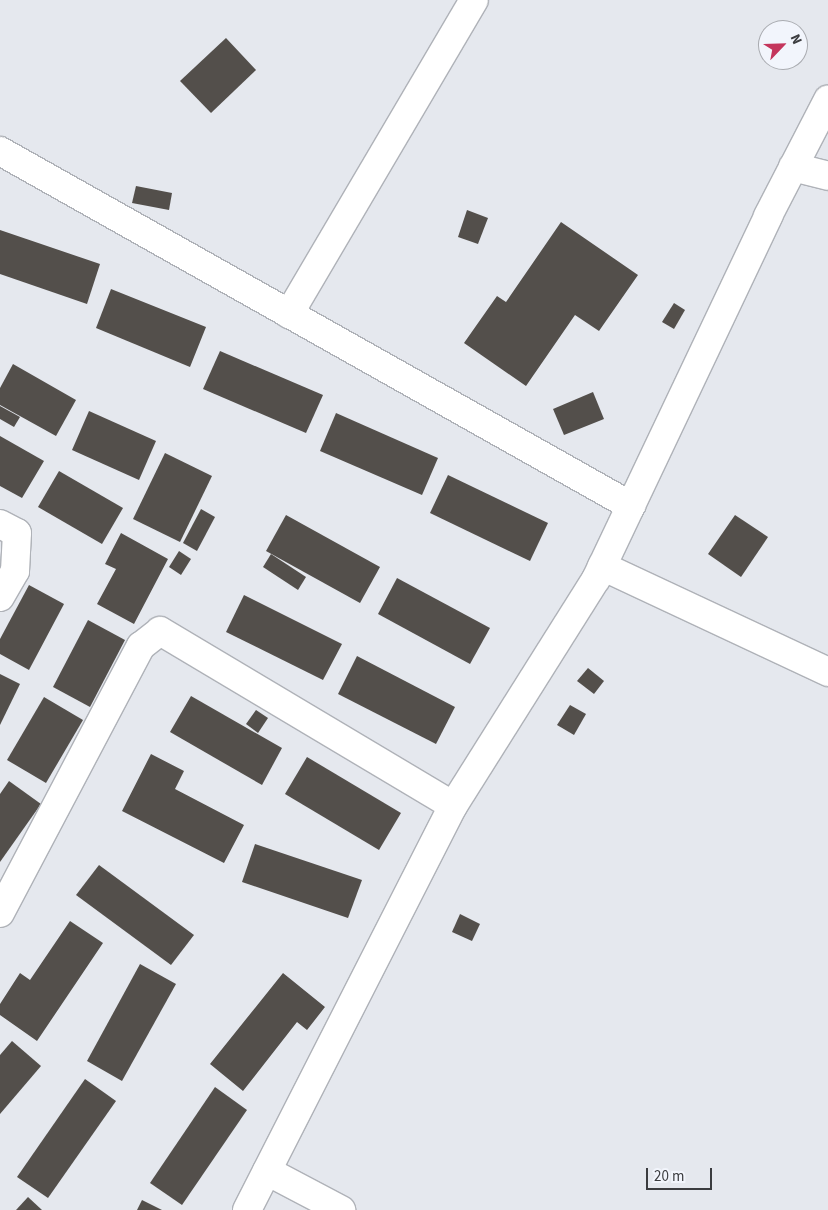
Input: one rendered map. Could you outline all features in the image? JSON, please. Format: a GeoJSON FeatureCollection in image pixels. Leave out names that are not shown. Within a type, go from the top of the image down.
{"type":"FeatureCollection","features":[{"type":"Feature","properties":{"kind":"street"},"geometry":{"type":"LineString","coordinates":[[289,314],[474,0]]}},
{"type":"Feature","properties":{"kind":"street"},"geometry":{"type":"LineString","coordinates":[[247,1210],[453,806],[602,566],[828,100]]}},
{"type":"Feature","properties":{"kind":"street"},"geometry":{"type":"LineString","coordinates":[[0,151],[631,506]]}},
{"type":"Feature","properties":{"kind":"street"},"geometry":{"type":"LineString","coordinates":[[794,168],[828,176]]}},
{"type":"Feature","properties":{"kind":"street"},"geometry":{"type":"LineString","coordinates":[[0,524],[17,533],[16,571],[0,597]]}},
{"type":"Feature","properties":{"kind":"street"},"geometry":{"type":"LineString","coordinates":[[602,566],[828,672]]}},
{"type":"Feature","properties":{"kind":"street"},"geometry":{"type":"LineString","coordinates":[[0,913],[141,646],[160,631],[453,806]]}},
{"type":"Feature","properties":{"kind":"street"},"geometry":{"type":"LineString","coordinates":[[267,1171],[341,1210]]}},
{"type":"Feature","properties":{"kind":"building"},"geometry":{"type":"Polygon","coordinates":[[[226,38],[256,70],[211,113],[180,81],[226,38]]]}},
{"type":"Feature","properties":{"kind":"building"},"geometry":{"type":"Polygon","coordinates":[[[136,186],[172,193],[169,210],[132,203],[136,186]]]}},
{"type":"Feature","properties":{"kind":"building"},"geometry":{"type":"Polygon","coordinates":[[[467,210],[488,218],[478,244],[458,237],[467,210]]]}},
{"type":"Feature","properties":{"kind":"building"},"geometry":{"type":"Polygon","coordinates":[[[561,222],[638,275],[599,331],[575,315],[526,386],[464,343],[497,296],[506,302],[561,222]]]}},
{"type":"Feature","properties":{"kind":"building"},"geometry":{"type":"Polygon","coordinates":[[[0,230],[100,264],[87,304],[0,274],[0,230]]]}},
{"type":"Feature","properties":{"kind":"building"},"geometry":{"type":"Polygon","coordinates":[[[111,289],[206,327],[190,367],[96,328],[111,289]]]}},
{"type":"Feature","properties":{"kind":"building"},"geometry":{"type":"Polygon","coordinates":[[[674,303],[685,310],[674,329],[662,322],[674,303]]]}},
{"type":"Feature","properties":{"kind":"building"},"geometry":{"type":"Polygon","coordinates":[[[220,351],[323,395],[306,433],[203,389],[220,351]]]}},
{"type":"Feature","properties":{"kind":"building"},"geometry":{"type":"Polygon","coordinates":[[[13,364],[76,400],[56,436],[0,405],[0,388],[13,364]]]}},
{"type":"Feature","properties":{"kind":"building"},"geometry":{"type":"Polygon","coordinates":[[[593,392],[604,419],[564,435],[553,409],[593,392]]]}},
{"type":"Feature","properties":{"kind":"building"},"geometry":{"type":"Polygon","coordinates":[[[0,406],[20,417],[14,427],[0,419],[0,406]]]}},
{"type":"Feature","properties":{"kind":"building"},"geometry":{"type":"Polygon","coordinates":[[[89,411],[156,441],[139,480],[72,450],[89,411]]]}},
{"type":"Feature","properties":{"kind":"building"},"geometry":{"type":"Polygon","coordinates":[[[336,413],[438,458],[422,495],[320,451],[336,413]]]}},
{"type":"Feature","properties":{"kind":"building"},"geometry":{"type":"Polygon","coordinates":[[[0,436],[44,461],[22,498],[0,486],[0,436]]]}},
{"type":"Feature","properties":{"kind":"building"},"geometry":{"type":"Polygon","coordinates":[[[165,453],[212,476],[180,542],[133,519],[165,453]]]}},
{"type":"Feature","properties":{"kind":"building"},"geometry":{"type":"Polygon","coordinates":[[[59,471],[123,508],[102,544],[38,507],[59,471]]]}},
{"type":"Feature","properties":{"kind":"building"},"geometry":{"type":"Polygon","coordinates":[[[448,475],[548,523],[530,561],[430,513],[448,475]]]}},
{"type":"Feature","properties":{"kind":"building"},"geometry":{"type":"Polygon","coordinates":[[[201,509],[215,517],[197,551],[183,543],[201,509]]]}},
{"type":"Feature","properties":{"kind":"building"},"geometry":{"type":"Polygon","coordinates":[[[286,515],[380,567],[360,603],[266,551],[286,515]]]}},
{"type":"Feature","properties":{"kind":"building"},"geometry":{"type":"Polygon","coordinates":[[[735,515],[768,537],[741,577],[708,554],[735,515]]]}},
{"type":"Feature","properties":{"kind":"building"},"geometry":{"type":"Polygon","coordinates":[[[121,533],[168,559],[134,624],[97,604],[116,569],[105,564],[121,533]]]}},
{"type":"Feature","properties":{"kind":"building"},"geometry":{"type":"Polygon","coordinates":[[[179,551],[191,559],[181,575],[169,567],[179,551]]]}},
{"type":"Feature","properties":{"kind":"building"},"geometry":{"type":"Polygon","coordinates":[[[271,554],[306,577],[298,590],[263,567],[271,554]]]}},
{"type":"Feature","properties":{"kind":"building"},"geometry":{"type":"Polygon","coordinates":[[[397,578],[490,628],[470,664],[378,614],[397,578]]]}},
{"type":"Feature","properties":{"kind":"building"},"geometry":{"type":"Polygon","coordinates":[[[29,585],[64,604],[29,670],[0,654],[0,639],[29,585]]]}},
{"type":"Feature","properties":{"kind":"building"},"geometry":{"type":"Polygon","coordinates":[[[244,595],[342,644],[323,680],[226,632],[244,595]]]}},
{"type":"Feature","properties":{"kind":"building"},"geometry":{"type":"Polygon","coordinates":[[[88,620],[125,640],[90,707],[53,687],[88,620]]]}},
{"type":"Feature","properties":{"kind":"building"},"geometry":{"type":"Polygon","coordinates":[[[357,656],[455,707],[436,744],[338,694],[357,656]]]}},
{"type":"Feature","properties":{"kind":"building"},"geometry":{"type":"Polygon","coordinates":[[[588,668],[604,681],[594,694],[577,681],[588,668]]]}},
{"type":"Feature","properties":{"kind":"building"},"geometry":{"type":"Polygon","coordinates":[[[0,674],[20,684],[0,725],[0,674]]]}},
{"type":"Feature","properties":{"kind":"building"},"geometry":{"type":"Polygon","coordinates":[[[191,696],[282,748],[262,785],[170,732],[191,696]]]}},
{"type":"Feature","properties":{"kind":"building"},"geometry":{"type":"Polygon","coordinates":[[[44,697],[83,720],[46,783],[7,760],[44,697]]]}},
{"type":"Feature","properties":{"kind":"building"},"geometry":{"type":"Polygon","coordinates":[[[570,705],[586,714],[574,735],[557,725],[570,705]]]}},
{"type":"Feature","properties":{"kind":"building"},"geometry":{"type":"Polygon","coordinates":[[[256,710],[268,718],[258,733],[246,724],[256,710]]]}},
{"type":"Feature","properties":{"kind":"building"},"geometry":{"type":"Polygon","coordinates":[[[151,754],[184,771],[175,789],[244,825],[224,863],[122,811],[151,754]]]}},
{"type":"Feature","properties":{"kind":"building"},"geometry":{"type":"Polygon","coordinates":[[[307,757],[401,813],[379,850],[285,794],[307,757]]]}},
{"type":"Feature","properties":{"kind":"building"},"geometry":{"type":"Polygon","coordinates":[[[9,781],[41,804],[0,862],[0,794],[9,781]]]}},
{"type":"Feature","properties":{"kind":"building"},"geometry":{"type":"Polygon","coordinates":[[[255,844],[362,880],[348,918],[242,882],[255,844]]]}},
{"type":"Feature","properties":{"kind":"building"},"geometry":{"type":"Polygon","coordinates":[[[99,865],[194,935],[171,965],[76,895],[99,865]]]}},
{"type":"Feature","properties":{"kind":"building"},"geometry":{"type":"Polygon","coordinates":[[[460,914],[480,924],[472,941],[452,932],[460,914]]]}},
{"type":"Feature","properties":{"kind":"building"},"geometry":{"type":"Polygon","coordinates":[[[70,921],[103,943],[37,1041],[0,1015],[0,1004],[20,973],[30,980],[70,921]]]}},
{"type":"Feature","properties":{"kind":"building"},"geometry":{"type":"Polygon","coordinates":[[[140,964],[176,984],[122,1081],[87,1061],[140,964]]]}},
{"type":"Feature","properties":{"kind":"building"},"geometry":{"type":"Polygon","coordinates":[[[283,973],[325,1007],[307,1030],[297,1022],[243,1091],[210,1064],[283,973]]]}},
{"type":"Feature","properties":{"kind":"building"},"geometry":{"type":"Polygon","coordinates":[[[12,1041],[41,1066],[0,1114],[0,1055],[12,1041]]]}},
{"type":"Feature","properties":{"kind":"building"},"geometry":{"type":"Polygon","coordinates":[[[85,1079],[116,1101],[48,1198],[17,1177],[85,1079]]]}},
{"type":"Feature","properties":{"kind":"building"},"geometry":{"type":"Polygon","coordinates":[[[215,1087],[247,1110],[182,1205],[150,1183],[215,1087]]]}},
{"type":"Feature","properties":{"kind":"building"},"geometry":{"type":"Polygon","coordinates":[[[28,1197],[42,1210],[16,1210],[28,1197]]]}},
{"type":"Feature","properties":{"kind":"building"},"geometry":{"type":"Polygon","coordinates":[[[142,1200],[162,1210],[137,1210],[142,1200]]]}}]}
